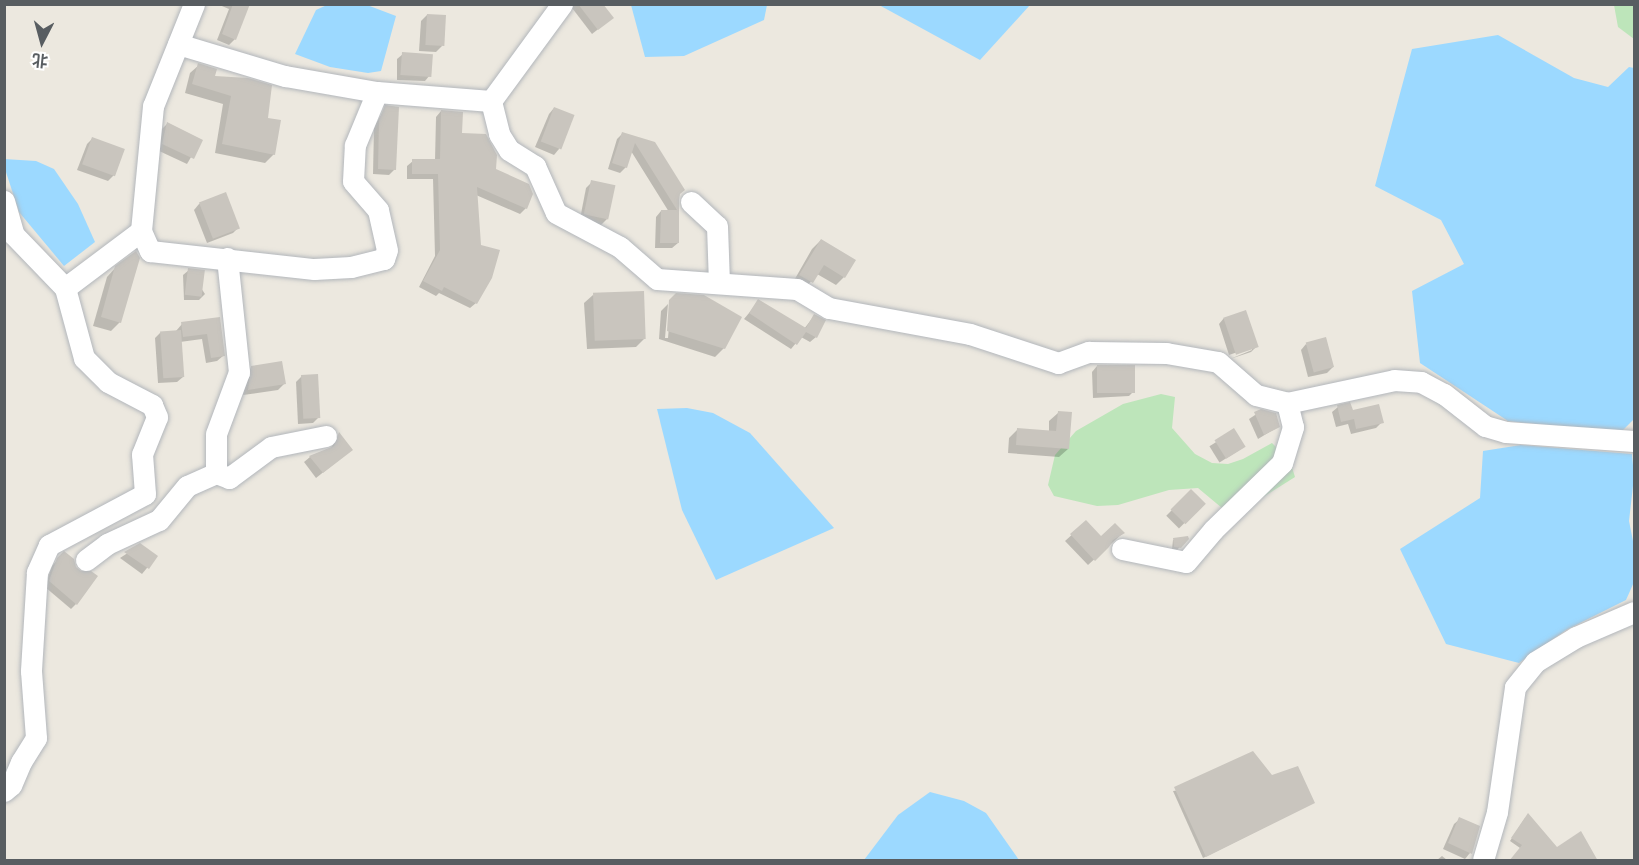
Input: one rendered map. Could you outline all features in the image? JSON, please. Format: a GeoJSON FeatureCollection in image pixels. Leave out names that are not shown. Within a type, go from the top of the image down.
{"type":"FeatureCollection","features":[{"type":"Feature","properties":{"kind":"street"},"geometry":{"type":"LineString","coordinates":[[194,4],[153,106],[141,231],[150,251],[314,269],[351,267],[384,259],[387,250],[378,210],[353,181],[355,145],[377,92]]}},
{"type":"Feature","properties":{"kind":"street"},"geometry":{"type":"LineString","coordinates":[[562,4],[491,101],[499,134],[509,150],[535,166],[556,213],[620,247],[657,279],[797,289],[829,308],[970,334],[1058,363],[1089,352],[1166,353],[1218,362],[1257,395],[1287,403],[1394,380],[1421,382],[1444,394],[1485,426],[1506,432],[1635,441]]}},
{"type":"Feature","properties":{"kind":"street"},"geometry":{"type":"LineString","coordinates":[[178,44],[285,76],[377,92],[491,101]]}},
{"type":"Feature","properties":{"kind":"street"},"geometry":{"type":"LineString","coordinates":[[4,201],[14,235],[65,288],[84,358],[108,382],[152,405],[157,417],[142,454],[145,494],[49,545],[37,572],[31,671],[36,738],[11,784],[4,791]]}},
{"type":"Feature","properties":{"kind":"street"},"geometry":{"type":"LineString","coordinates":[[691,202],[717,226],[719,283]]}},
{"type":"Feature","properties":{"kind":"street"},"geometry":{"type":"LineString","coordinates":[[65,288],[141,231]]}},
{"type":"Feature","properties":{"kind":"street"},"geometry":{"type":"LineString","coordinates":[[216,473],[216,434],[238,372],[227,258]]}},
{"type":"Feature","properties":{"kind":"street"},"geometry":{"type":"LineString","coordinates":[[1122,549],[1141,555],[1186,562],[1213,530],[1282,463],[1293,427],[1287,403]]}},
{"type":"Feature","properties":{"kind":"street"},"geometry":{"type":"LineString","coordinates":[[86,560],[107,544],[159,520],[187,486],[216,473],[229,478],[272,447],[326,436]]}},
{"type":"Feature","properties":{"kind":"street"},"geometry":{"type":"LineString","coordinates":[[1483,861],[1497,812],[1515,687],[1535,662],[1576,637],[1635,612]]}},
{"type":"Feature","properties":{"kind":"green space"},"geometry":{"type":"Polygon","coordinates":[[[1614,5],[1634,5],[1634,39],[1618,27],[1614,5]]]}},
{"type":"Feature","properties":{"kind":"green space"},"geometry":{"type":"Polygon","coordinates":[[[1161,394],[1175,397],[1172,428],[1195,454],[1212,463],[1228,464],[1243,459],[1272,443],[1290,461],[1295,477],[1244,509],[1222,508],[1198,488],[1169,490],[1118,505],[1097,506],[1054,496],[1048,485],[1055,455],[1076,431],[1123,404],[1161,394]]]}},
{"type":"Feature","properties":{"kind":"water"},"geometry":{"type":"Polygon","coordinates":[[[631,4],[767,5],[764,20],[684,56],[645,57],[631,4]]]}},
{"type":"Feature","properties":{"kind":"water"},"geometry":{"type":"Polygon","coordinates":[[[327,5],[367,5],[396,16],[381,71],[368,73],[330,67],[295,54],[316,10],[327,5]]]}},
{"type":"Feature","properties":{"kind":"water"},"geometry":{"type":"Polygon","coordinates":[[[879,5],[1030,5],[980,60],[879,5]]]}},
{"type":"Feature","properties":{"kind":"water"},"geometry":{"type":"Polygon","coordinates":[[[1498,35],[1574,78],[1608,87],[1629,67],[1634,68],[1634,419],[1620,433],[1508,421],[1420,363],[1412,291],[1464,264],[1441,220],[1375,186],[1412,49],[1498,35]]]}},
{"type":"Feature","properties":{"kind":"water"},"geometry":{"type":"Polygon","coordinates":[[[4,159],[36,161],[54,169],[78,204],[95,242],[64,266],[19,212],[4,159]]]}},
{"type":"Feature","properties":{"kind":"water"},"geometry":{"type":"Polygon","coordinates":[[[687,408],[713,413],[750,433],[834,528],[716,580],[682,510],[657,409],[687,408]]]}},
{"type":"Feature","properties":{"kind":"water"},"geometry":{"type":"Polygon","coordinates":[[[1521,445],[1632,454],[1634,477],[1629,521],[1634,546],[1634,582],[1626,600],[1566,630],[1519,663],[1446,644],[1400,549],[1480,498],[1483,451],[1521,445]]]}},
{"type":"Feature","properties":{"kind":"water"},"geometry":{"type":"Polygon","coordinates":[[[930,792],[964,801],[986,813],[1019,860],[864,860],[898,815],[930,792]]]}},
{"type":"Feature","properties":{"kind":"building"},"geometry":{"type":"Polygon","coordinates":[[[233,4],[250,4],[236,40],[222,34],[233,4]]]}},
{"type":"Feature","properties":{"kind":"building"},"geometry":{"type":"Polygon","coordinates":[[[578,4],[603,4],[614,18],[598,30],[578,4]]]}},
{"type":"Feature","properties":{"kind":"building"},"geometry":{"type":"Polygon","coordinates":[[[427,14],[446,15],[444,46],[425,45],[427,14]]]}},
{"type":"Feature","properties":{"kind":"building"},"geometry":{"type":"Polygon","coordinates":[[[402,52],[433,54],[431,77],[400,75],[402,52]]]}},
{"type":"Feature","properties":{"kind":"building"},"geometry":{"type":"Polygon","coordinates":[[[198,63],[217,69],[215,76],[248,78],[272,85],[268,118],[281,120],[275,155],[222,144],[231,96],[192,84],[198,63]]]}},
{"type":"Feature","properties":{"kind":"building"},"geometry":{"type":"Polygon","coordinates":[[[385,105],[399,107],[396,170],[378,169],[379,120],[385,105]]]}},
{"type":"Feature","properties":{"kind":"building"},"geometry":{"type":"Polygon","coordinates":[[[554,107],[575,115],[561,149],[541,142],[554,107]]]}},
{"type":"Feature","properties":{"kind":"building"},"geometry":{"type":"Polygon","coordinates":[[[441,110],[463,112],[462,133],[486,134],[497,155],[496,169],[529,184],[533,194],[527,209],[477,187],[481,245],[500,250],[492,278],[477,304],[444,287],[442,291],[423,281],[440,250],[438,174],[412,174],[412,159],[440,159],[441,110]]]}},
{"type":"Feature","properties":{"kind":"building"},"geometry":{"type":"Polygon","coordinates":[[[167,122],[203,140],[194,159],[162,144],[167,122]]]}},
{"type":"Feature","properties":{"kind":"building"},"geometry":{"type":"Polygon","coordinates":[[[622,132],[655,142],[685,190],[680,194],[679,200],[679,243],[660,243],[661,210],[677,210],[635,143],[627,168],[612,163],[622,132]]]}},
{"type":"Feature","properties":{"kind":"building"},"geometry":{"type":"Polygon","coordinates":[[[92,137],[125,149],[115,176],[82,164],[92,137]]]}},
{"type":"Feature","properties":{"kind":"building"},"geometry":{"type":"Polygon","coordinates":[[[591,180],[615,185],[608,219],[584,214],[591,180]]]}},
{"type":"Feature","properties":{"kind":"building"},"geometry":{"type":"Polygon","coordinates":[[[226,192],[240,228],[213,239],[199,202],[226,192]]]}},
{"type":"Feature","properties":{"kind":"building"},"geometry":{"type":"Polygon","coordinates":[[[821,239],[856,260],[845,278],[824,265],[813,283],[799,275],[821,239]]]}},
{"type":"Feature","properties":{"kind":"building"},"geometry":{"type":"Polygon","coordinates":[[[136,251],[140,258],[121,323],[101,317],[115,266],[136,251]]]}},
{"type":"Feature","properties":{"kind":"building"},"geometry":{"type":"Polygon","coordinates":[[[188,268],[205,270],[202,297],[185,295],[188,268]]]}},
{"type":"Feature","properties":{"kind":"building"},"geometry":{"type":"Polygon","coordinates":[[[644,291],[646,339],[595,341],[593,293],[644,291]]]}},
{"type":"Feature","properties":{"kind":"building"},"geometry":{"type":"Polygon","coordinates":[[[676,293],[704,295],[742,317],[725,349],[667,331],[669,300],[676,293]]]}},
{"type":"Feature","properties":{"kind":"building"},"geometry":{"type":"Polygon","coordinates":[[[758,299],[806,328],[814,314],[826,320],[817,338],[806,332],[797,345],[749,313],[758,299]]]}},
{"type":"Feature","properties":{"kind":"building"},"geometry":{"type":"Polygon","coordinates":[[[1246,310],[1259,347],[1236,355],[1223,318],[1246,310]]]}},
{"type":"Feature","properties":{"kind":"building"},"geometry":{"type":"Polygon","coordinates":[[[220,317],[225,356],[211,358],[207,334],[183,337],[181,322],[220,317]]]}},
{"type":"Feature","properties":{"kind":"building"},"geometry":{"type":"Polygon","coordinates":[[[181,330],[184,377],[163,378],[160,331],[181,330]]]}},
{"type":"Feature","properties":{"kind":"building"},"geometry":{"type":"Polygon","coordinates":[[[1326,337],[1334,367],[1314,372],[1306,342],[1326,337]]]}},
{"type":"Feature","properties":{"kind":"building"},"geometry":{"type":"Polygon","coordinates":[[[282,361],[286,384],[248,390],[251,366],[282,361]]]}},
{"type":"Feature","properties":{"kind":"building"},"geometry":{"type":"Polygon","coordinates":[[[1097,365],[1135,365],[1135,393],[1097,393],[1097,365]]]}},
{"type":"Feature","properties":{"kind":"building"},"geometry":{"type":"Polygon","coordinates":[[[318,374],[320,418],[303,419],[301,375],[318,374]]]}},
{"type":"Feature","properties":{"kind":"building"},"geometry":{"type":"Polygon","coordinates":[[[1350,402],[1353,410],[1379,404],[1384,423],[1356,429],[1354,419],[1341,422],[1337,405],[1350,402]]]}},
{"type":"Feature","properties":{"kind":"building"},"geometry":{"type":"Polygon","coordinates":[[[1261,409],[1276,413],[1280,427],[1264,435],[1254,412],[1261,409]]]}},
{"type":"Feature","properties":{"kind":"building"},"geometry":{"type":"Polygon","coordinates":[[[1058,411],[1072,412],[1069,449],[1016,445],[1017,428],[1056,431],[1058,411]]]}},
{"type":"Feature","properties":{"kind":"building"},"geometry":{"type":"Polygon","coordinates":[[[1234,428],[1246,447],[1226,459],[1214,440],[1234,428]]]}},
{"type":"Feature","properties":{"kind":"building"},"geometry":{"type":"Polygon","coordinates":[[[339,432],[353,450],[323,473],[309,456],[334,446],[339,432]]]}},
{"type":"Feature","properties":{"kind":"building"},"geometry":{"type":"Polygon","coordinates":[[[1191,489],[1206,504],[1185,524],[1170,510],[1191,489]]]}},
{"type":"Feature","properties":{"kind":"building"},"geometry":{"type":"Polygon","coordinates":[[[1086,520],[1101,536],[1115,523],[1125,533],[1113,540],[1095,561],[1070,534],[1086,520]]]}},
{"type":"Feature","properties":{"kind":"building"},"geometry":{"type":"Polygon","coordinates":[[[1188,536],[1189,539],[1181,548],[1174,547],[1173,538],[1188,536]]]}},
{"type":"Feature","properties":{"kind":"building"},"geometry":{"type":"Polygon","coordinates":[[[140,543],[158,556],[149,569],[124,552],[140,543]]]}},
{"type":"Feature","properties":{"kind":"building"},"geometry":{"type":"Polygon","coordinates":[[[64,551],[74,559],[76,567],[81,571],[91,571],[98,576],[77,605],[49,581],[57,558],[64,551]]]}},
{"type":"Feature","properties":{"kind":"building"},"geometry":{"type":"Polygon","coordinates":[[[1253,751],[1272,775],[1298,766],[1315,803],[1206,857],[1174,787],[1253,751]]]}},
{"type":"Feature","properties":{"kind":"building"},"geometry":{"type":"Polygon","coordinates":[[[1528,813],[1557,847],[1581,831],[1598,861],[1509,861],[1522,845],[1511,838],[1528,813]]]}},
{"type":"Feature","properties":{"kind":"building"},"geometry":{"type":"Polygon","coordinates":[[[1459,817],[1480,826],[1472,854],[1448,843],[1459,817]]]}}]}
